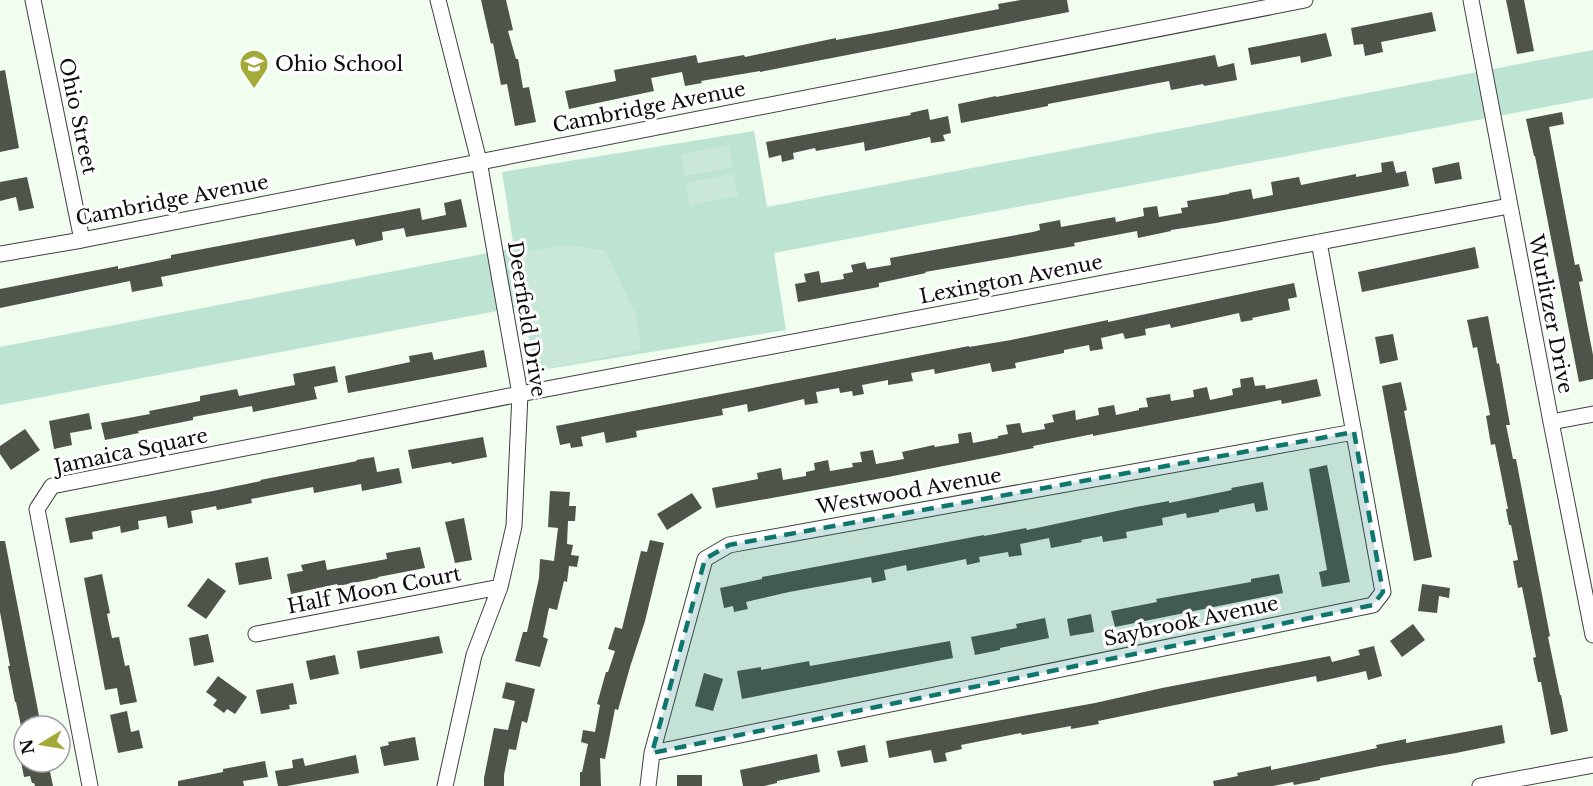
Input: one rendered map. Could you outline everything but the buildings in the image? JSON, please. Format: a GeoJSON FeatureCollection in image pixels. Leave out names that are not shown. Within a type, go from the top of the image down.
{"type":"FeatureCollection","features":[{"type":"Feature","properties":{"kind":"street","name":"Ohio Street"},"geometry":{"type":"LineString","coordinates":[[33,0],[82,240]]}},
{"type":"Feature","properties":{"kind":"street","name":"Deerfield Drive"},"geometry":{"type":"LineString","coordinates":[[438,0],[479,161],[520,394],[514,526],[500,587],[474,655],[444,786]]}},
{"type":"Feature","properties":{"kind":"street","name":"Cambridge Avenue"},"geometry":{"type":"LineString","coordinates":[[0,254],[82,240],[1273,3],[1305,0]]}},
{"type":"Feature","properties":{"kind":"street","name":"Wurlitzer Drive"},"geometry":{"type":"LineString","coordinates":[[1471,0],[1593,635]]}},
{"type":"Feature","properties":{"kind":"street","name":"Lexington Avenue"},"geometry":{"type":"LineString","coordinates":[[520,394],[1509,206]]}},
{"type":"Feature","properties":{"kind":"street","name":"Saybrook Avenue"},"geometry":{"type":"LineString","coordinates":[[652,753],[1373,605],[1383,592],[1319,242]]}},
{"type":"Feature","properties":{"kind":"street","name":"Jamaica Square"},"geometry":{"type":"LineString","coordinates":[[90,786],[37,509],[52,486],[520,394]]}},
{"type":"Feature","properties":{"kind":"street"},"geometry":{"type":"LineString","coordinates":[[1551,422],[1593,414]]}},
{"type":"Feature","properties":{"kind":"street","name":"Westwood Avenue"},"geometry":{"type":"LineString","coordinates":[[648,786],[652,753],[705,559],[729,545],[1354,432]]}},
{"type":"Feature","properties":{"kind":"street","name":"Half Moon Court"},"geometry":{"type":"LineString","coordinates":[[256,634],[500,587]]}},
{"type":"Feature","properties":{"kind":"street"},"geometry":{"type":"LineString","coordinates":[[1480,786],[1593,765]]}},
{"type":"Feature","properties":{"kind":"highlighted area"},"geometry":{"type":"Polygon","coordinates":[[[1354,432],[1383,592],[1373,605],[652,753],[705,559],[729,545],[1354,432]]]}},
{"type":"Feature","properties":{"kind":"green space"},"geometry":{"type":"Polygon","coordinates":[[[1593,50],[1593,98],[774,253],[786,330],[535,371],[523,306],[0,405],[0,347],[514,248],[502,172],[754,131],[767,207],[1593,50]]]}},
{"type":"Feature","properties":{"kind":"green space"},"geometry":{"type":"Polygon","coordinates":[[[729,145],[733,167],[685,176],[681,154],[729,145]]]}},
{"type":"Feature","properties":{"kind":"green space"},"geometry":{"type":"Polygon","coordinates":[[[734,174],[738,196],[690,205],[686,183],[734,174]]]}},
{"type":"Feature","properties":{"kind":"green space"},"geometry":{"type":"Polygon","coordinates":[[[566,245],[605,250],[636,315],[641,350],[548,368],[540,360],[522,252],[566,245]]]}},
{"type":"Feature","properties":{"kind":"place","name":"Ohio School"},"geometry":{"type":"Point","coordinates":[254,90]}}]}
